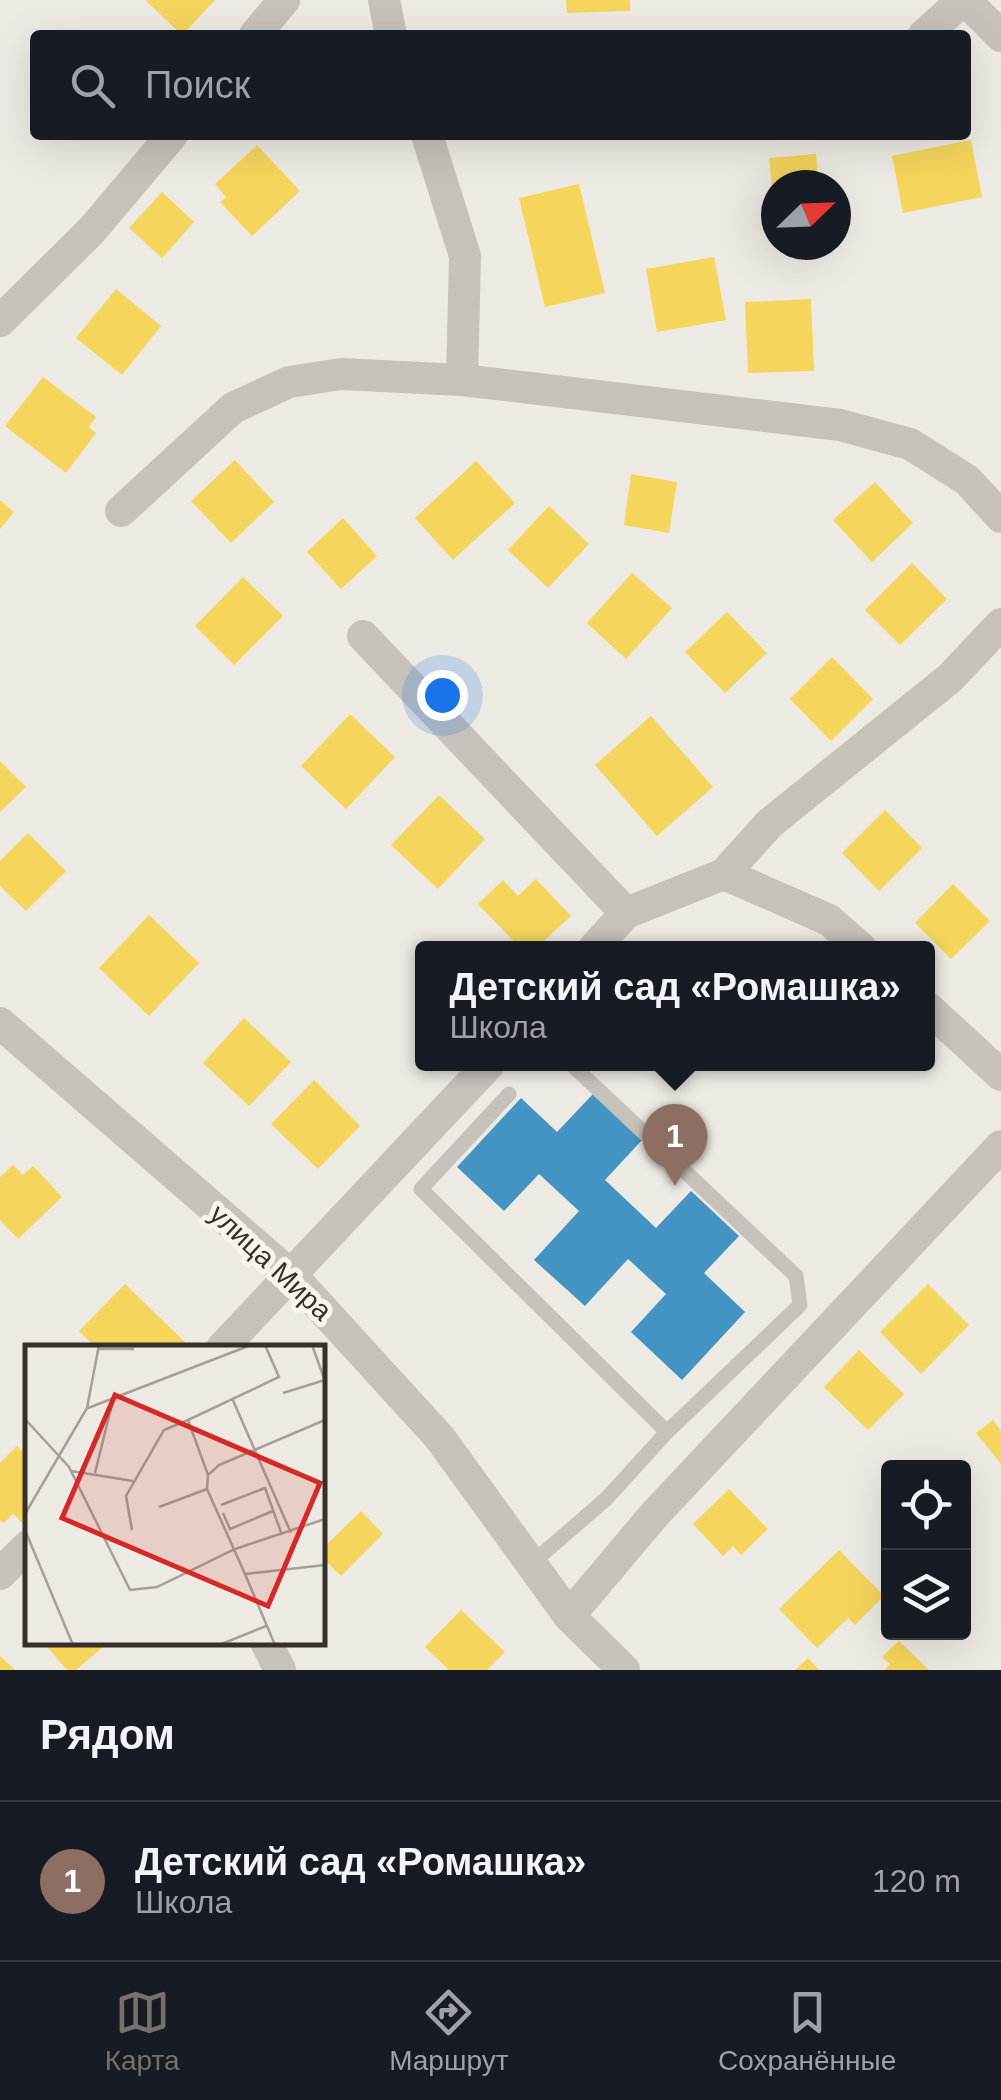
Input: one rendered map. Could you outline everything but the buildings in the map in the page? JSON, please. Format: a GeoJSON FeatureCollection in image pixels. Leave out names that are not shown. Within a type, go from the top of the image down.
{"type":"FeatureCollection","features":[{"type":"Feature","properties":{"kind":"street"},"geometry":{"type":"LineString","coordinates":[[259,30],[284,0]]}},
{"type":"Feature","properties":{"kind":"street"},"geometry":{"type":"LineString","coordinates":[[384,0],[390,30]]}},
{"type":"Feature","properties":{"kind":"street"},"geometry":{"type":"LineString","coordinates":[[930,30],[964,0],[1001,36]]}},
{"type":"Feature","properties":{"kind":"street"},"geometry":{"type":"LineString","coordinates":[[0,321],[92,230],[168,140]]}},
{"type":"Feature","properties":{"kind":"street"},"geometry":{"type":"LineString","coordinates":[[429,140],[465,256],[462,380]]}},
{"type":"Feature","properties":{"kind":"street"},"geometry":{"type":"LineString","coordinates":[[122,511],[233,408],[289,382],[341,374],[462,380],[840,425],[910,444],[967,480],[1001,517]]}},
{"type":"Feature","properties":{"kind":"street"},"geometry":{"type":"LineString","coordinates":[[601,941],[626,914],[724,874],[770,823],[950,678],[1001,624]]}},
{"type":"Feature","properties":{"kind":"street"},"geometry":{"type":"LineString","coordinates":[[363,636],[626,914]]}},
{"type":"Feature","properties":{"kind":"street"},"geometry":{"type":"LineString","coordinates":[[724,874],[829,920],[853,941]]}},
{"type":"Feature","properties":{"kind":"street"},"geometry":{"type":"LineString","coordinates":[[935,1014],[1001,1074]]}},
{"type":"Feature","properties":{"kind":"street","name":"улица Мира"},"geometry":{"type":"LineString","coordinates":[[0,1023],[293,1277],[440,1438],[569,1616],[624,1670]]}},
{"type":"Feature","properties":{"kind":"street"},"geometry":{"type":"LineString","coordinates":[[225,1345],[483,1071]]}},
{"type":"Feature","properties":{"kind":"street"},"geometry":{"type":"LineString","coordinates":[[569,1616],[654,1514],[1001,1146]]}},
{"type":"Feature","properties":{"kind":"street"},"geometry":{"type":"LineString","coordinates":[[0,1574],[25,1549]]}},
{"type":"Feature","properties":{"kind":"street"},"geometry":{"type":"LineString","coordinates":[[268,1645],[280,1670]]}},
{"type":"Feature","properties":{"kind":"lane"},"geometry":{"type":"LineString","coordinates":[[531,1564],[606,1499],[667,1432],[800,1305],[796,1276],[577,1071]]}},
{"type":"Feature","properties":{"kind":"lane"},"geometry":{"type":"LineString","coordinates":[[509,1094],[421,1189],[667,1432]]}},
{"type":"Feature","properties":{"kind":"place","name":"Детский сад «Ромашка»"},"geometry":{"type":"Point","coordinates":[675,1186]}}]}
